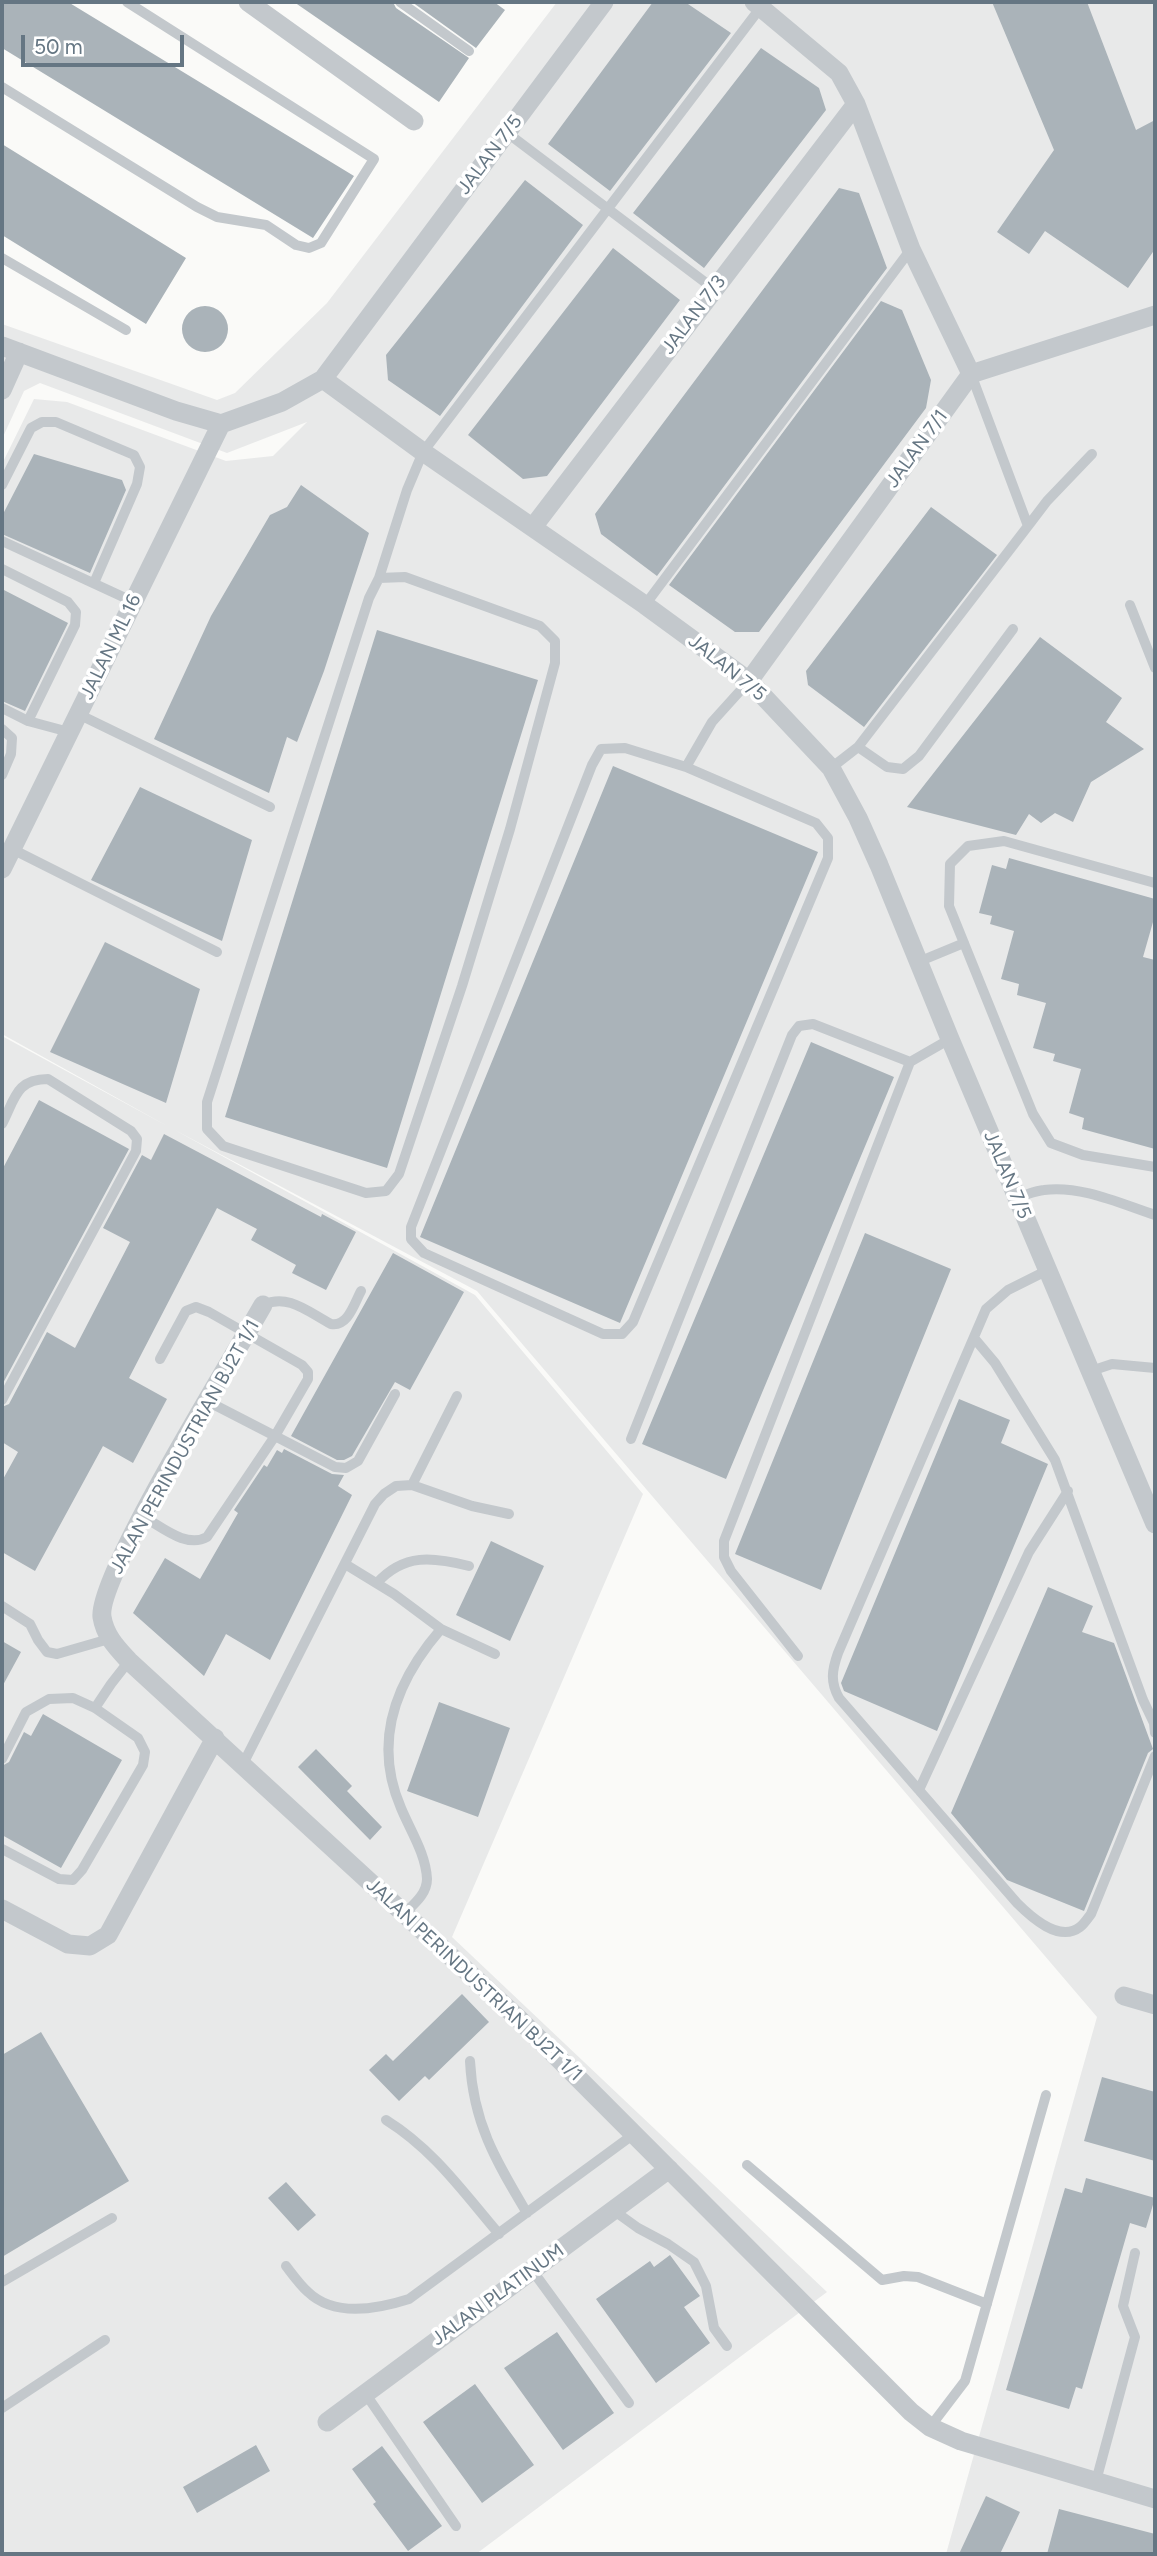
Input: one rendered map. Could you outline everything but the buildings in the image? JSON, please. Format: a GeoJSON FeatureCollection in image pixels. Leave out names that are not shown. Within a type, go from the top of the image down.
{"type":"FeatureCollection","features":[{"type":"Feature","properties":{"kind":"street"},"geometry":{"type":"LineString","coordinates":[[247,2],[414,121]]}},
{"type":"Feature","properties":{"kind":"street","name":"JALAN 7/5"},"geometry":{"type":"LineString","coordinates":[[604,2],[323,379],[749,681],[831,768],[858,818],[1155,1524]]}},
{"type":"Feature","properties":{"kind":"street"},"geometry":{"type":"LineString","coordinates":[[757,4],[839,73],[856,104],[911,249],[971,374],[1155,315]]}},
{"type":"Feature","properties":{"kind":"street","name":"JALAN 7/3"},"geometry":{"type":"LineString","coordinates":[[533,527],[856,104]]}},
{"type":"Feature","properties":{"kind":"street"},"geometry":{"type":"LineString","coordinates":[[2,390],[10,349],[176,411],[221,424],[282,402],[323,379]]}},
{"type":"Feature","properties":{"kind":"street","name":"JALAN 7/1"},"geometry":{"type":"LineString","coordinates":[[749,681],[971,374]]}},
{"type":"Feature","properties":{"kind":"street","name":"JALAN ML 16"},"geometry":{"type":"LineString","coordinates":[[5,862],[221,424]]}},
{"type":"Feature","properties":{"kind":"street","name":"JALAN PERINDUSTRIAN BJ2T 1/1"},"geometry":{"type":"LineString","coordinates":[[263,1305],[142,1516],[106,1591],[101,1615],[109,1639],[519,2019],[911,2412],[930,2427],[961,2441],[1155,2499]]}},
{"type":"Feature","properties":{"kind":"street"},"geometry":{"type":"LineString","coordinates":[[2,1909],[68,1944],[90,1946],[108,1935],[215,1738]]}},
{"type":"Feature","properties":{"kind":"street"},"geometry":{"type":"LineString","coordinates":[[1124,1996],[1155,2005]]}},
{"type":"Feature","properties":{"kind":"street","name":"JALAN PLATINUM"},"geometry":{"type":"LineString","coordinates":[[327,2422],[669,2169]]}},
{"type":"Feature","properties":{"kind":"lane"},"geometry":{"type":"LineString","coordinates":[[2,87],[197,207],[218,217],[266,225],[296,245],[309,248],[321,243],[374,159],[127,2]]}},
{"type":"Feature","properties":{"kind":"lane"},"geometry":{"type":"LineString","coordinates":[[400,2],[469,51]]}},
{"type":"Feature","properties":{"kind":"lane"},"geometry":{"type":"LineString","coordinates":[[379,578],[405,577],[540,626],[555,641],[555,663],[510,829],[462,986],[399,1174],[386,1191],[366,1193],[223,1146],[207,1129],[207,1102],[369,598],[379,578],[407,490],[423,452],[608,208],[757,4]]}},
{"type":"Feature","properties":{"kind":"lane"},"geometry":{"type":"LineString","coordinates":[[506,132],[714,289]]}},
{"type":"Feature","properties":{"kind":"lane"},"geometry":{"type":"LineString","coordinates":[[645,605],[911,249]]}},
{"type":"Feature","properties":{"kind":"lane"},"geometry":{"type":"LineString","coordinates":[[2,258],[126,330]]}},
{"type":"Feature","properties":{"kind":"lane"},"geometry":{"type":"LineString","coordinates":[[971,374],[1028,526]]}},
{"type":"Feature","properties":{"kind":"lane"},"geometry":{"type":"LineString","coordinates":[[2,485],[31,428],[42,422],[56,422],[134,455],[140,467],[137,484],[94,583]]}},
{"type":"Feature","properties":{"kind":"lane"},"geometry":{"type":"LineString","coordinates":[[831,768],[858,747],[1047,501],[1092,454]]}},
{"type":"Feature","properties":{"kind":"lane"},"geometry":{"type":"LineString","coordinates":[[2,541],[134,602]]}},
{"type":"Feature","properties":{"kind":"lane"},"geometry":{"type":"LineString","coordinates":[[2,569],[68,602],[76,612],[75,625],[28,721]]}},
{"type":"Feature","properties":{"kind":"lane"},"geometry":{"type":"LineString","coordinates":[[1130,605],[1155,668]]}},
{"type":"Feature","properties":{"kind":"lane"},"geometry":{"type":"LineString","coordinates":[[858,747],[887,767],[903,769],[919,756],[1013,629]]}},
{"type":"Feature","properties":{"kind":"lane"},"geometry":{"type":"LineString","coordinates":[[686,767],[712,722],[749,681]]}},
{"type":"Feature","properties":{"kind":"lane"},"geometry":{"type":"LineString","coordinates":[[2,708],[28,721],[69,732]]}},
{"type":"Feature","properties":{"kind":"lane"},"geometry":{"type":"LineString","coordinates":[[78,714],[270,807]]}},
{"type":"Feature","properties":{"kind":"lane"},"geometry":{"type":"LineString","coordinates":[[2,729],[12,738],[11,754],[2,775]]}},
{"type":"Feature","properties":{"kind":"lane"},"geometry":{"type":"LineString","coordinates":[[625,748],[686,767],[816,823],[828,838],[828,858],[633,1322],[622,1334],[603,1334],[424,1253],[411,1239],[411,1227],[592,765],[601,749],[625,748]]}},
{"type":"Feature","properties":{"kind":"lane"},"geometry":{"type":"LineString","coordinates":[[1155,883],[1004,841],[968,846],[950,864],[949,906],[1033,1114],[1051,1143],[1083,1155],[1155,1167]]}},
{"type":"Feature","properties":{"kind":"lane"},"geometry":{"type":"LineString","coordinates":[[5,862],[217,953]]}},
{"type":"Feature","properties":{"kind":"lane"},"geometry":{"type":"LineString","coordinates":[[918,962],[964,943]]}},
{"type":"Feature","properties":{"kind":"lane"},"geometry":{"type":"LineString","coordinates":[[631,1439],[792,1035],[799,1026],[813,1024],[910,1062]]}},
{"type":"Feature","properties":{"kind":"lane"},"geometry":{"type":"LineString","coordinates":[[798,1656],[731,1571],[724,1557],[724,1541],[910,1062],[950,1039]]}},
{"type":"Feature","properties":{"kind":"lane"},"geometry":{"type":"LineString","coordinates":[[2,1124],[23,1084],[34,1079],[48,1079],[131,1131],[137,1139],[136,1151],[2,1400]]}},
{"type":"Feature","properties":{"kind":"lane"},"geometry":{"type":"LineString","coordinates":[[1017,1198],[1043,1190],[1065,1190],[1097,1196],[1155,1215]]}},
{"type":"Feature","properties":{"kind":"lane"},"geometry":{"type":"LineString","coordinates":[[1048,1269],[1008,1290],[986,1310],[832,1671],[833,1687],[839,1698],[1017,1903],[1038,1923],[1064,1932],[1079,1928],[1091,1914],[1155,1756]]}},
{"type":"Feature","properties":{"kind":"lane"},"geometry":{"type":"LineString","coordinates":[[263,1305],[275,1299],[288,1301],[331,1324],[338,1325],[344,1322],[361,1291]]}},
{"type":"Feature","properties":{"kind":"lane"},"geometry":{"type":"LineString","coordinates":[[142,1516],[188,1541],[198,1542],[206,1537],[275,1436],[308,1379],[308,1372],[302,1365],[196,1307],[186,1311],[160,1359]]}},
{"type":"Feature","properties":{"kind":"lane"},"geometry":{"type":"LineString","coordinates":[[974,1338],[995,1363],[1055,1460],[1143,1700],[1154,1723],[1155,1733]]}},
{"type":"Feature","properties":{"kind":"lane"},"geometry":{"type":"LineString","coordinates":[[1091,1371],[1112,1364],[1155,1368]]}},
{"type":"Feature","properties":{"kind":"lane"},"geometry":{"type":"LineString","coordinates":[[207,1401],[335,1467],[346,1468],[358,1461],[395,1394]]}},
{"type":"Feature","properties":{"kind":"lane"},"geometry":{"type":"LineString","coordinates":[[412,1485],[457,1396]]}},
{"type":"Feature","properties":{"kind":"lane"},"geometry":{"type":"LineString","coordinates":[[243,1764],[375,1504],[384,1494],[397,1486],[412,1485],[472,1506],[509,1514]]}},
{"type":"Feature","properties":{"kind":"lane"},"geometry":{"type":"LineString","coordinates":[[919,1790],[1029,1552],[1068,1491]]}},
{"type":"Feature","properties":{"kind":"lane"},"geometry":{"type":"LineString","coordinates":[[377,1583],[389,1569],[410,1561],[438,1558],[468,1566]]}},
{"type":"Feature","properties":{"kind":"lane"},"geometry":{"type":"LineString","coordinates":[[345,1564],[377,1583],[441,1629],[495,1654]]}},
{"type":"Feature","properties":{"kind":"lane"},"geometry":{"type":"LineString","coordinates":[[2,1606],[30,1624],[47,1652],[57,1654],[109,1639]]}},
{"type":"Feature","properties":{"kind":"lane"},"geometry":{"type":"LineString","coordinates":[[404,1915],[424,1894],[427,1881],[423,1860],[399,1805],[389,1762],[389,1724],[400,1688],[421,1653],[441,1629]]}},
{"type":"Feature","properties":{"kind":"lane"},"geometry":{"type":"LineString","coordinates":[[95,1708],[130,1661]]}},
{"type":"Feature","properties":{"kind":"lane"},"geometry":{"type":"LineString","coordinates":[[2,1759],[26,1712],[49,1699],[73,1698],[95,1708],[138,1738],[145,1752],[143,1765],[82,1870],[73,1880],[59,1879],[2,1849]]}},
{"type":"Feature","properties":{"kind":"lane"},"geometry":{"type":"LineString","coordinates":[[470,2061],[471,2089],[476,2114],[489,2144],[527,2213]]}},
{"type":"Feature","properties":{"kind":"lane"},"geometry":{"type":"LineString","coordinates":[[930,2427],[965,2381],[1046,2095]]}},
{"type":"Feature","properties":{"kind":"lane"},"geometry":{"type":"LineString","coordinates":[[386,2120],[412,2136],[433,2156],[499,2234]]}},
{"type":"Feature","properties":{"kind":"lane"},"geometry":{"type":"LineString","coordinates":[[286,2266],[309,2294],[330,2305],[360,2310],[409,2299],[635,2134]]}},
{"type":"Feature","properties":{"kind":"lane"},"geometry":{"type":"LineString","coordinates":[[747,2165],[882,2280],[904,2276],[918,2277],[987,2304]]}},
{"type":"Feature","properties":{"kind":"lane"},"geometry":{"type":"LineString","coordinates":[[613,2210],[694,2262],[706,2286],[714,2328],[727,2346]]}},
{"type":"Feature","properties":{"kind":"lane"},"geometry":{"type":"LineString","coordinates":[[2,2282],[112,2218]]}},
{"type":"Feature","properties":{"kind":"lane"},"geometry":{"type":"LineString","coordinates":[[1096,2482],[1135,2337],[1123,2306],[1135,2253]]}},
{"type":"Feature","properties":{"kind":"lane"},"geometry":{"type":"LineString","coordinates":[[532,2270],[628,2403]]}},
{"type":"Feature","properties":{"kind":"lane"},"geometry":{"type":"LineString","coordinates":[[2,2408],[105,2340]]}},
{"type":"Feature","properties":{"kind":"lane"},"geometry":{"type":"LineString","coordinates":[[365,2393],[456,2526]]}},
{"type":"Feature","properties":{"kind":"shaded area"},"geometry":{"type":"Polygon","coordinates":[[[557,2],[1155,2],[1155,2554],[946,2554],[1097,2017],[477,1291],[173,1129],[475,1295],[643,1494],[452,1937],[827,2292],[476,2554],[2,2554],[2,1036],[169,1127],[2,1034],[2,464],[34,399],[67,402],[226,461],[273,456],[307,422],[227,453],[40,383],[24,391],[2,439],[2,324],[217,400],[235,393],[327,303],[557,2]]]}}]}
